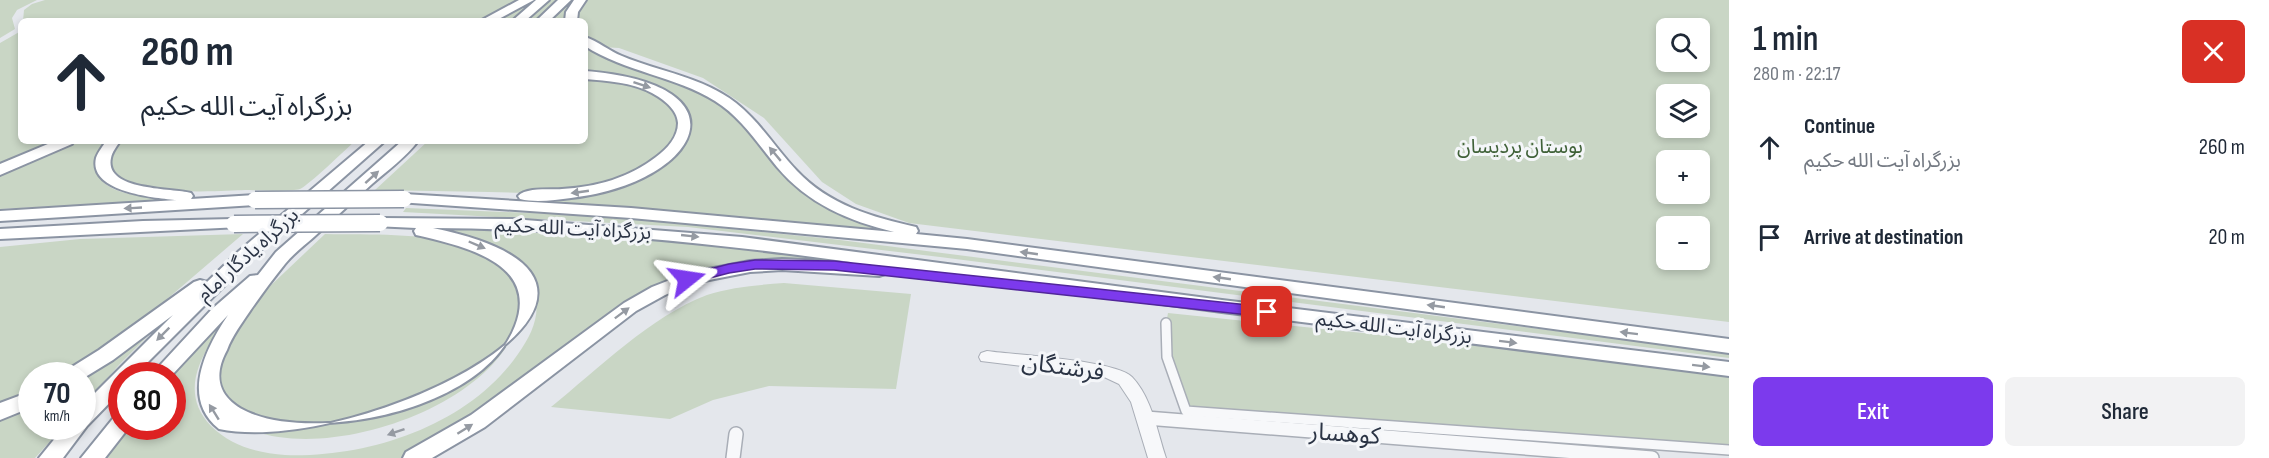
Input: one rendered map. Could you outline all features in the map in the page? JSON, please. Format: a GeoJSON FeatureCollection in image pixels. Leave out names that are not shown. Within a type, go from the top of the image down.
{"type":"FeatureCollection","features":[{"type":"Feature","properties":{"kind":"highway"},"geometry":{"type":"LineString","coordinates":[[492,18],[528,0]]}},
{"type":"Feature","properties":{"kind":"highway"},"geometry":{"type":"LineString","coordinates":[[522,18],[543,0]]}},
{"type":"Feature","properties":{"kind":"highway"},"geometry":{"type":"LineString","coordinates":[[545,18],[565,0]]}},
{"type":"Feature","properties":{"kind":"highway"},"geometry":{"type":"LineString","coordinates":[[571,18],[572,12],[580,0]]}},
{"type":"Feature","properties":{"kind":"highway"},"geometry":{"type":"LineString","coordinates":[[588,43],[612,56],[675,77],[720,98],[752,126],[793,175],[815,195],[831,205],[869,221],[967,244]]}},
{"type":"Feature","properties":{"kind":"highway"},"geometry":{"type":"LineString","coordinates":[[0,216],[255,200],[552,196],[582,193],[628,179],[656,165],[673,150],[685,128],[684,115],[675,102],[643,84],[613,77],[588,75]]}},
{"type":"Feature","properties":{"kind":"highway"},"geometry":{"type":"LineString","coordinates":[[0,170],[60,144]]}},
{"type":"Feature","properties":{"kind":"highway"},"geometry":{"type":"LineString","coordinates":[[111,144],[103,158],[102,167],[107,177],[129,189],[161,194],[255,200]]}},
{"type":"Feature","properties":{"kind":"highway"},"geometry":{"type":"LineString","coordinates":[[320,190],[330,170],[358,144]]}},
{"type":"Feature","properties":{"kind":"highway","name":"بزرگراه یادگار امام"},"geometry":{"type":"LineString","coordinates":[[136,362],[245,255],[374,144]]}},
{"type":"Feature","properties":{"kind":"highway","name":"بزرگراه یادگار امام"},"geometry":{"type":"LineString","coordinates":[[173,362],[219,313],[408,144]]}},
{"type":"Feature","properties":{"kind":"highway","name":"بزرگراه آیت الله حکیم"},"geometry":{"type":"LineString","coordinates":[[404,199],[642,213],[967,244],[1729,346]]}},
{"type":"Feature","properties":{"kind":"highway"},"geometry":{"type":"LineString","coordinates":[[0,234],[143,226],[380,222],[448,236],[485,248],[508,263],[524,282],[529,298],[530,308],[524,332],[509,356],[484,383],[450,406],[399,431],[367,441],[334,447],[272,446],[251,441],[231,430],[215,416],[207,399],[206,385],[215,351],[235,319],[282,256]]}},
{"type":"Feature","properties":{"kind":"highway","name":"بزرگراه آیت الله حکیم"},"geometry":{"type":"LineString","coordinates":[[380,222],[512,224],[681,236],[1729,369]]}},
{"type":"Feature","properties":{"kind":"highway"},"geometry":{"type":"LineString","coordinates":[[0,244],[143,226]]}},
{"type":"Feature","properties":{"kind":"highway"},"geometry":{"type":"LineString","coordinates":[[93,362],[245,255]]}},
{"type":"Feature","properties":{"kind":"highway"},"geometry":{"type":"LineString","coordinates":[[414,458],[441,445],[503,404],[645,297],[675,283],[729,268],[782,263],[834,265],[1222,306]]}},
{"type":"Feature","properties":{"kind":"highway","name":"بزرگراه یادگار امام"},"geometry":{"type":"LineString","coordinates":[[96,405],[108,391]]}},
{"type":"Feature","properties":{"kind":"highway"},"geometry":{"type":"LineString","coordinates":[[0,412],[18,404]]}},
{"type":"Feature","properties":{"kind":"highway"},"geometry":{"type":"LineString","coordinates":[[92,458],[108,439]]}},
{"type":"Feature","properties":{"kind":"highway"},"geometry":{"type":"LineString","coordinates":[[50,458],[65,440]]}},
{"type":"Feature","properties":{"kind":"street"},"geometry":{"type":"LineString","coordinates":[[1166,323],[1167,357],[1186,411],[1729,450]]}},
{"type":"Feature","properties":{"kind":"street","name":"فرشتگان"},"geometry":{"type":"LineString","coordinates":[[987,357],[1095,370],[1116,375],[1132,388],[1146,418],[1157,458]]}},
{"type":"Feature","properties":{"kind":"street","name":"کوهسار"},"geometry":{"type":"LineString","coordinates":[[1146,418],[1652,458]]}},
{"type":"Feature","properties":{"kind":"street"},"geometry":{"type":"LineString","coordinates":[[733,458],[736,434]]}},
{"type":"Feature","properties":{"kind":"green space"},"geometry":{"type":"Polygon","coordinates":[[[0,0],[37,0],[17,10],[12,18],[15,29],[0,38],[0,0]]]}},
{"type":"Feature","properties":{"kind":"green space","name":"بوستان پردیسان"},"geometry":{"type":"Polygon","coordinates":[[[45,0],[1729,0],[1729,322],[909,223],[856,204],[822,182],[764,118],[703,78],[619,48],[588,46],[588,18],[23,18],[24,10],[32,4],[45,0]]]}},
{"type":"Feature","properties":{"kind":"green space"},"geometry":{"type":"Polygon","coordinates":[[[18,33],[18,144],[54,144],[0,166],[0,43],[18,33]]]}},
{"type":"Feature","properties":{"kind":"green space"},"geometry":{"type":"Polygon","coordinates":[[[588,49],[680,83],[712,99],[741,123],[781,171],[802,191],[838,213],[878,230],[640,208],[497,200],[572,197],[608,190],[657,169],[669,161],[684,144],[690,120],[685,105],[673,94],[638,80],[588,72],[588,49]]]}},
{"type":"Feature","properties":{"kind":"green space"},"geometry":{"type":"Polygon","coordinates":[[[588,78],[622,82],[648,90],[668,103],[675,113],[678,126],[674,139],[664,151],[635,170],[605,183],[580,189],[528,193],[375,190],[425,144],[588,144],[588,78]]]}},
{"type":"Feature","properties":{"kind":"green space"},"geometry":{"type":"Polygon","coordinates":[[[67,144],[106,144],[98,161],[98,175],[108,185],[123,192],[142,196],[197,199],[0,209],[0,173],[67,144]]]}},
{"type":"Feature","properties":{"kind":"green space"},"geometry":{"type":"Polygon","coordinates":[[[119,144],[352,144],[305,186],[296,190],[282,191],[155,189],[132,184],[117,175],[111,161],[119,144]]]}},
{"type":"Feature","properties":{"kind":"green space"},"geometry":{"type":"Polygon","coordinates":[[[406,208],[604,216],[832,239],[1729,353],[1729,358],[688,227],[403,212],[406,208]]]}},
{"type":"Feature","properties":{"kind":"green space"},"geometry":{"type":"Polygon","coordinates":[[[431,227],[637,238],[728,246],[895,268],[773,260],[750,261],[707,268],[657,284],[441,438],[402,458],[103,458],[118,440],[186,440],[184,362],[241,303],[209,346],[196,378],[195,394],[200,410],[211,426],[227,439],[265,452],[285,455],[317,454],[383,443],[445,418],[473,400],[497,379],[518,354],[533,328],[537,307],[535,290],[522,266],[491,245],[431,227]]]}},
{"type":"Feature","properties":{"kind":"green space"},"geometry":{"type":"Polygon","coordinates":[[[243,234],[138,324],[83,362],[18,362],[18,398],[0,407],[0,247],[80,239],[243,234]]]}},
{"type":"Feature","properties":{"kind":"green space"},"geometry":{"type":"Polygon","coordinates":[[[325,234],[430,238],[465,246],[488,256],[502,267],[512,280],[520,302],[515,331],[508,344],[488,369],[462,390],[429,409],[394,424],[357,434],[320,438],[285,438],[249,428],[216,392],[217,369],[235,332],[267,289],[325,234]]]}},
{"type":"Feature","properties":{"kind":"green space"},"geometry":{"type":"Polygon","coordinates":[[[784,283],[911,294],[896,389],[769,386],[713,400],[670,419],[551,407],[645,330],[686,304],[726,290],[784,283]]]}},
{"type":"Feature","properties":{"kind":"green space"},"geometry":{"type":"Polygon","coordinates":[[[176,308],[122,362],[108,362],[108,377],[96,391],[96,366],[176,308]]]}},
{"type":"Feature","properties":{"kind":"green space"},"geometry":{"type":"Polygon","coordinates":[[[1168,313],[1520,349],[1729,376],[1729,450],[1593,440],[1186,422],[1168,355],[1166,327],[1168,313]]]}},
{"type":"Feature","properties":{"kind":"green space"},"geometry":{"type":"Polygon","coordinates":[[[18,410],[18,440],[51,440],[35,458],[0,458],[0,418],[18,410]]]}},
{"type":"Feature","properties":{"kind":"route"},"geometry":{"type":"LineString","coordinates":[[687,279],[729,268],[755,265],[782,263],[834,265],[1267,312]]}}]}
